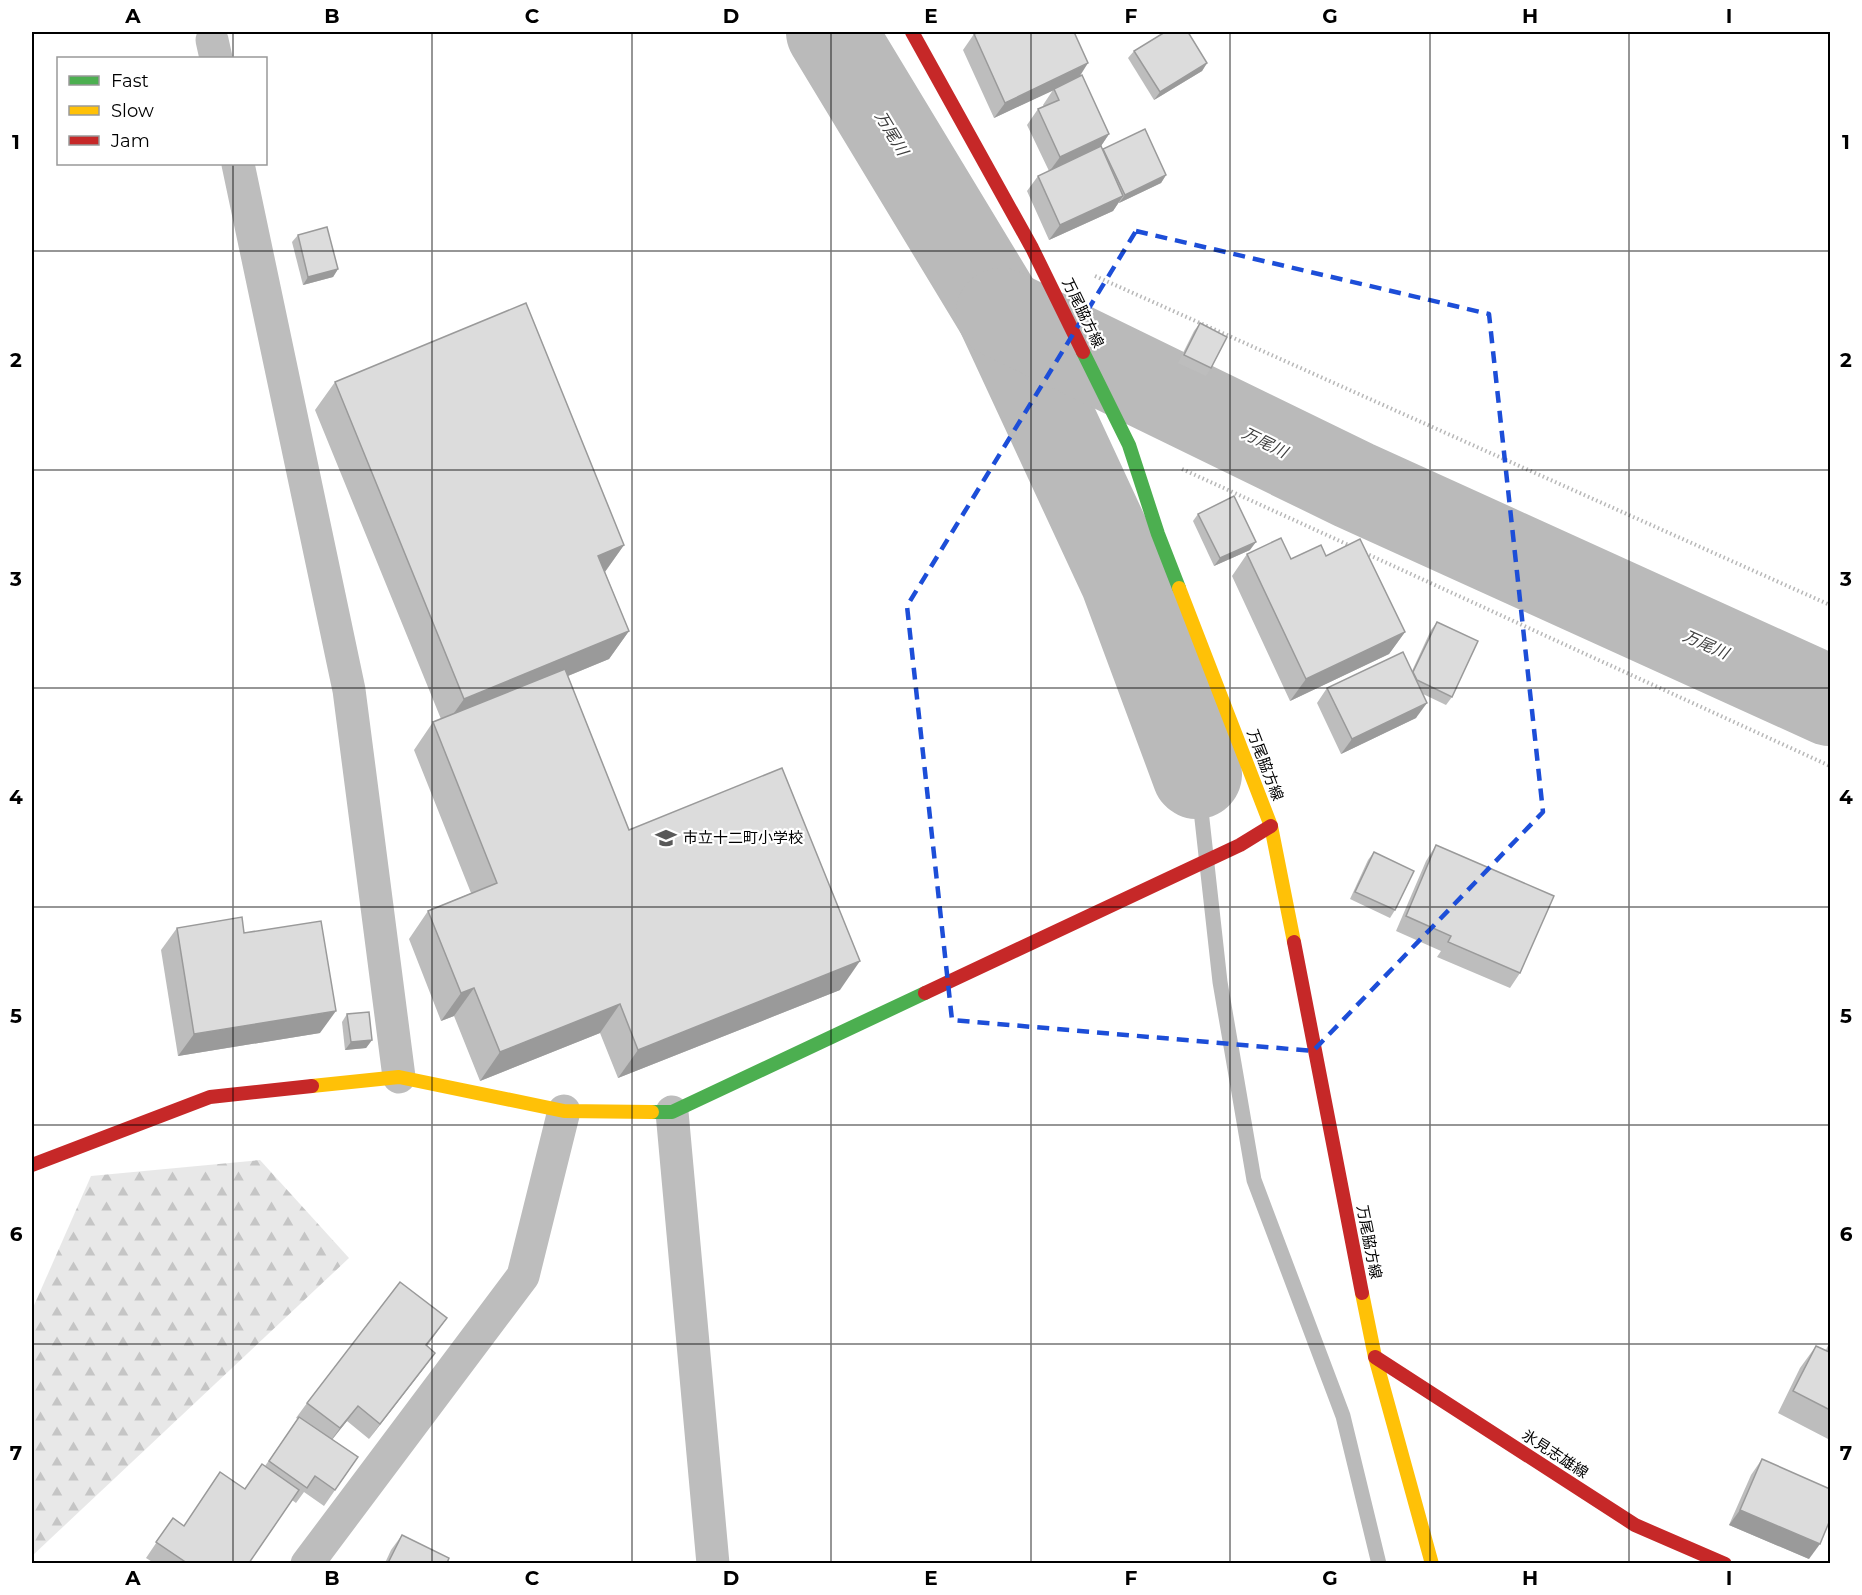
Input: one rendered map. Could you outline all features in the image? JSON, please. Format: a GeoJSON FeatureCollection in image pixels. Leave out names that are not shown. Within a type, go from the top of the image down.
{"type":"FeatureCollection","features":[{"type":"Feature","properties":{"kind":"main road","name":"万尾脇方線"},"geometry":{"type":"LineString","coordinates":[[912,32],[1032,248],[1129,445],[1158,534],[1271,826],[1375,1357],[1432,1563]]}},
{"type":"Feature","properties":{"kind":"main road"},"geometry":{"type":"LineString","coordinates":[[32,1165],[210,1097],[399,1077],[564,1111],[672,1112],[1240,845],[1271,826]]}},
{"type":"Feature","properties":{"kind":"main road","name":"氷見志雄線"},"geometry":{"type":"LineString","coordinates":[[1375,1357],[1635,1525],[1725,1563]]}},
{"type":"Feature","properties":{"kind":"street"},"geometry":{"type":"LineString","coordinates":[[238,165],[350,690],[399,1077]]}},
{"type":"Feature","properties":{"kind":"street"},"geometry":{"type":"LineString","coordinates":[[307,1563],[523,1276],[564,1111]]}},
{"type":"Feature","properties":{"kind":"street"},"geometry":{"type":"LineString","coordinates":[[672,1112],[713,1563]]}},
{"type":"Feature","properties":{"kind":"path"},"geometry":{"type":"LineString","coordinates":[[1032,248],[1830,605]]}},
{"type":"Feature","properties":{"kind":"path"},"geometry":{"type":"LineString","coordinates":[[1129,445],[1830,766]]}},
{"type":"Feature","properties":{"kind":"highlighted area"},"geometry":{"type":"Polygon","coordinates":[[[1136,231],[1489,314],[1543,812],[1313,1051],[952,1020],[907,606],[1136,231]]]}},
{"type":"Feature","properties":{"kind":"green space"},"geometry":{"type":"Polygon","coordinates":[[[260,1160],[349,1258],[32,1556],[32,1310],[91,1176],[260,1160]]]}},
{"type":"Feature","properties":{"kind":"building"},"geometry":{"type":"Polygon","coordinates":[[[980,32],[1074,32],[1088,63],[1005,103],[974,34],[980,32]]]}},
{"type":"Feature","properties":{"kind":"building"},"geometry":{"type":"Polygon","coordinates":[[[1165,32],[1188,32],[1207,63],[1160,92],[1134,51],[1165,32]]]}},
{"type":"Feature","properties":{"kind":"building"},"geometry":{"type":"Polygon","coordinates":[[[1082,75],[1109,134],[1060,157],[1038,109],[1059,100],[1054,89],[1082,75]]]}},
{"type":"Feature","properties":{"kind":"building"},"geometry":{"type":"Polygon","coordinates":[[[1145,129],[1166,175],[1125,195],[1103,149],[1145,129]]]}},
{"type":"Feature","properties":{"kind":"building"},"geometry":{"type":"Polygon","coordinates":[[[1101,146],[1123,196],[1060,225],[1038,176],[1101,146]]]}},
{"type":"Feature","properties":{"kind":"building"},"geometry":{"type":"Polygon","coordinates":[[[327,227],[338,269],[308,277],[298,235],[327,227]]]}},
{"type":"Feature","properties":{"kind":"building"},"geometry":{"type":"Polygon","coordinates":[[[526,303],[624,545],[598,556],[629,631],[464,699],[335,382],[526,303]]]}},
{"type":"Feature","properties":{"kind":"building"},"geometry":{"type":"Polygon","coordinates":[[[1200,323],[1227,337],[1211,368],[1184,355],[1200,323]]]}},
{"type":"Feature","properties":{"kind":"building"},"geometry":{"type":"Polygon","coordinates":[[[1234,496],[1256,542],[1220,558],[1198,514],[1234,496]]]}},
{"type":"Feature","properties":{"kind":"building"},"geometry":{"type":"Polygon","coordinates":[[[1281,538],[1291,559],[1321,545],[1326,556],[1360,539],[1405,632],[1306,679],[1247,554],[1281,538]]]}},
{"type":"Feature","properties":{"kind":"building"},"geometry":{"type":"Polygon","coordinates":[[[1437,622],[1478,641],[1452,697],[1417,680],[1413,672],[1437,622]]]}},
{"type":"Feature","properties":{"kind":"building"},"geometry":{"type":"Polygon","coordinates":[[[1403,652],[1427,703],[1352,739],[1327,688],[1403,652]]]}},
{"type":"Feature","properties":{"kind":"building"},"geometry":{"type":"Polygon","coordinates":[[[565,669],[629,830],[782,768],[860,961],[638,1050],[620,1004],[500,1052],[474,988],[461,993],[428,911],[497,883],[433,722],[565,669]]]}},
{"type":"Feature","properties":{"kind":"building"},"geometry":{"type":"Polygon","coordinates":[[[1436,845],[1554,896],[1520,973],[1448,942],[1451,936],[1406,916],[1436,845]]]}},
{"type":"Feature","properties":{"kind":"building"},"geometry":{"type":"Polygon","coordinates":[[[1374,852],[1414,871],[1395,910],[1355,892],[1374,852]]]}},
{"type":"Feature","properties":{"kind":"building"},"geometry":{"type":"Polygon","coordinates":[[[242,917],[244,933],[321,921],[336,1011],[194,1034],[177,928],[242,917]]]}},
{"type":"Feature","properties":{"kind":"building"},"geometry":{"type":"Polygon","coordinates":[[[369,1012],[372,1040],[351,1042],[347,1014],[369,1012]]]}},
{"type":"Feature","properties":{"kind":"building"},"geometry":{"type":"Polygon","coordinates":[[[400,1282],[447,1318],[426,1345],[435,1353],[380,1424],[358,1406],[340,1428],[307,1403],[400,1282]]]}},
{"type":"Feature","properties":{"kind":"building"},"geometry":{"type":"Polygon","coordinates":[[[1816,1346],[1829,1352],[1830,1349],[1830,1410],[1793,1391],[1816,1346]]]}},
{"type":"Feature","properties":{"kind":"building"},"geometry":{"type":"Polygon","coordinates":[[[299,1417],[358,1457],[335,1490],[315,1476],[307,1488],[269,1461],[299,1417]]]}},
{"type":"Feature","properties":{"kind":"building"},"geometry":{"type":"Polygon","coordinates":[[[1762,1459],[1830,1489],[1830,1520],[1820,1544],[1740,1510],[1762,1459]]]}},
{"type":"Feature","properties":{"kind":"building"},"geometry":{"type":"Polygon","coordinates":[[[262,1464],[299,1490],[249,1563],[187,1563],[156,1542],[173,1518],[184,1526],[220,1472],[245,1489],[262,1464]]]}},
{"type":"Feature","properties":{"kind":"building"},"geometry":{"type":"Polygon","coordinates":[[[402,1535],[449,1558],[447,1563],[388,1563],[402,1535]]]}},
{"type":"Feature","properties":{"kind":"waterway"},"geometry":{"type":"LineString","coordinates":[[831,32],[1001,313],[1125,580],[1197,774]]}},
{"type":"Feature","properties":{"kind":"waterway","name":"万尾川"},"geometry":{"type":"LineString","coordinates":[[1001,313],[1354,485],[1830,701]]}},
{"type":"Feature","properties":{"kind":"waterway"},"geometry":{"type":"LineString","coordinates":[[1197,774],[1220,982],[1254,1180],[1343,1416],[1379,1564]]}},
{"type":"Feature","properties":{"kind":"traffic: fast"},"geometry":{"type":"LineString","coordinates":[[1083,352],[1129,445],[1158,534],[1179,588]]}},
{"type":"Feature","properties":{"kind":"traffic: fast"},"geometry":{"type":"LineString","coordinates":[[652,1112],[672,1112],[925,993]]}},
{"type":"Feature","properties":{"kind":"traffic: slow"},"geometry":{"type":"LineString","coordinates":[[1179,588],[1271,826],[1294,942]]}},
{"type":"Feature","properties":{"kind":"traffic: slow"},"geometry":{"type":"LineString","coordinates":[[312,1086],[399,1077],[564,1111],[652,1112]]}},
{"type":"Feature","properties":{"kind":"traffic: slow"},"geometry":{"type":"LineString","coordinates":[[1362,1293],[1375,1357],[1432,1564]]}},
{"type":"Feature","properties":{"kind":"traffic: jam"},"geometry":{"type":"LineString","coordinates":[[912,32],[1032,248],[1083,352]]}},
{"type":"Feature","properties":{"kind":"traffic: jam"},"geometry":{"type":"LineString","coordinates":[[925,993],[1240,845],[1271,826]]}},
{"type":"Feature","properties":{"kind":"traffic: jam"},"geometry":{"type":"LineString","coordinates":[[1294,942],[1362,1293]]}},
{"type":"Feature","properties":{"kind":"traffic: jam"},"geometry":{"type":"LineString","coordinates":[[32,1165],[210,1097],[312,1086]]}},
{"type":"Feature","properties":{"kind":"traffic: jam"},"geometry":{"type":"LineString","coordinates":[[1375,1357],[1635,1525],[1725,1564]]}},
{"type":"Feature","properties":{"kind":"place","name":"市立十二町小学校"},"geometry":{"type":"Point","coordinates":[666,838]}}]}
